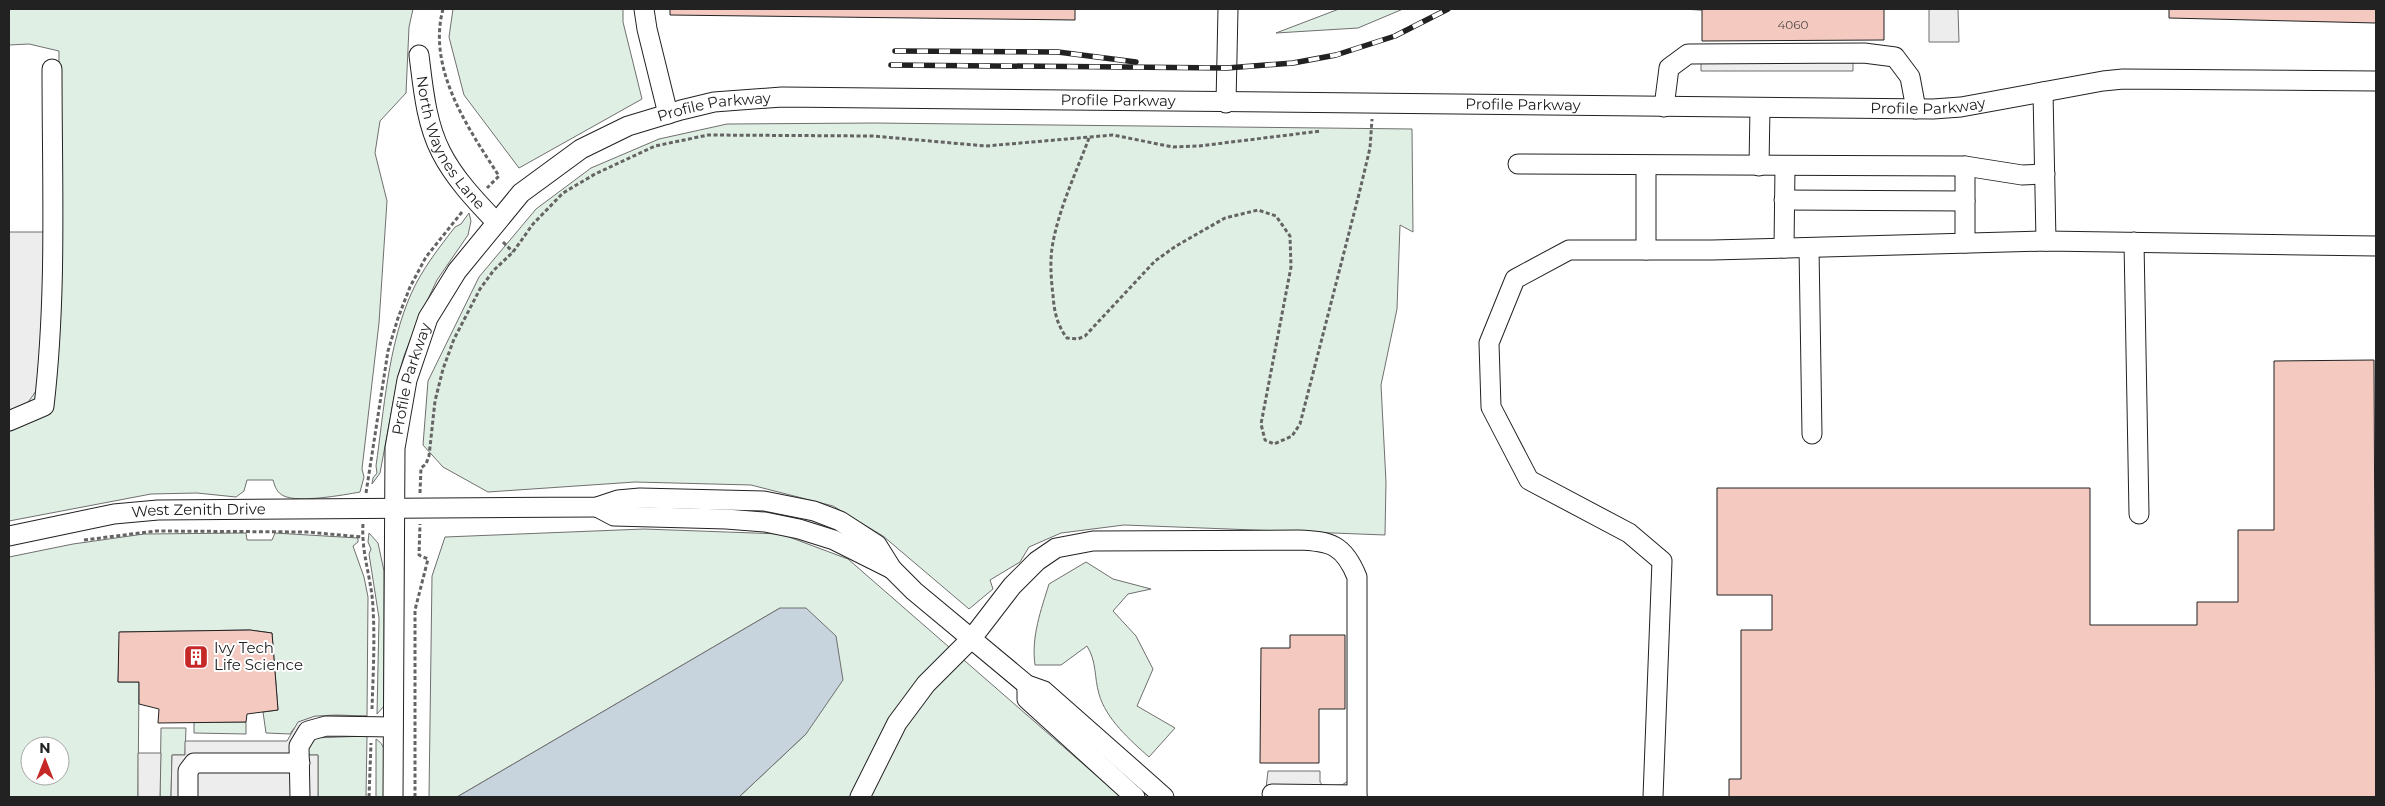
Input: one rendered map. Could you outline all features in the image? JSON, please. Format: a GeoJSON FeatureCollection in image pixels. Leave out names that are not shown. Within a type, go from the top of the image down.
{"type":"FeatureCollection","features":[{"type":"Feature","properties":{"kind":"street"},"geometry":{"type":"LineString","coordinates":[[644,9],[647,29],[668,114]]}},
{"type":"Feature","properties":{"kind":"street"},"geometry":{"type":"LineString","coordinates":[[1226,103],[1228,9]]}},
{"type":"Feature","properties":{"kind":"street"},"geometry":{"type":"LineString","coordinates":[[1664,107],[1669,68],[1688,54],[1864,53],[1895,58],[1910,77],[1916,109]]}},
{"type":"Feature","properties":{"kind":"street","name":"North Waynes Lane"},"geometry":{"type":"LineString","coordinates":[[419,55],[423,91],[430,122],[441,152],[475,200],[496,222]]}},
{"type":"Feature","properties":{"kind":"street"},"geometry":{"type":"LineString","coordinates":[[9,422],[44,406],[49,367],[52,238],[52,69]]}},
{"type":"Feature","properties":{"kind":"street","name":"Profile Parkway"},"geometry":{"type":"LineString","coordinates":[[393,797],[393,510],[395,448],[407,380],[428,318],[457,271],[521,193],[581,149],[628,126],[714,102],[782,97],[1374,105],[1916,109],[1961,107],[2123,80],[2376,81]]}},
{"type":"Feature","properties":{"kind":"street"},"geometry":{"type":"LineString","coordinates":[[2043,92],[2046,241]]}},
{"type":"Feature","properties":{"kind":"street"},"geometry":{"type":"LineString","coordinates":[[1759,166],[1760,108]]}},
{"type":"Feature","properties":{"kind":"street"},"geometry":{"type":"LineString","coordinates":[[1518,164],[1785,167],[1964,166],[2022,175],[2045,174]]}},
{"type":"Feature","properties":{"kind":"street"},"geometry":{"type":"LineString","coordinates":[[1646,166],[1646,250]]}},
{"type":"Feature","properties":{"kind":"street"},"geometry":{"type":"LineString","coordinates":[[1964,166],[1966,243]]}},
{"type":"Feature","properties":{"kind":"street"},"geometry":{"type":"LineString","coordinates":[[1784,248],[1785,167]]}},
{"type":"Feature","properties":{"kind":"street"},"geometry":{"type":"LineString","coordinates":[[1784,200],[1965,201]]}},
{"type":"Feature","properties":{"kind":"street"},"geometry":{"type":"LineString","coordinates":[[1653,797],[1662,561],[1629,533],[1529,480],[1491,407],[1488,343],[1515,279],[1569,250],[1809,248],[2046,241],[2376,246]]}},
{"type":"Feature","properties":{"kind":"street"},"geometry":{"type":"LineString","coordinates":[[2134,242],[2139,514]]}},
{"type":"Feature","properties":{"kind":"street"},"geometry":{"type":"LineString","coordinates":[[1809,248],[1812,434]]}},
{"type":"Feature","properties":{"kind":"street","name":"West Zenith Drive"},"geometry":{"type":"LineString","coordinates":[[9,536],[114,514],[158,510],[393,510],[597,507],[618,500],[640,498],[764,501],[814,511],[848,526],[877,545],[892,569],[914,591],[1027,685]]}},
{"type":"Feature","properties":{"kind":"street"},"geometry":{"type":"LineString","coordinates":[[860,797],[897,723],[926,684],[972,638],[1012,586],[1037,561],[1056,548],[1093,541],[1324,541],[1341,550],[1350,560],[1357,577],[1357,796],[1272,794]]}},
{"type":"Feature","properties":{"kind":"street"},"geometry":{"type":"LineString","coordinates":[[1135,797],[1027,699],[1027,685],[1044,691],[1164,797]]}},
{"type":"Feature","properties":{"kind":"street"},"geometry":{"type":"LineString","coordinates":[[300,797],[299,746],[308,731],[326,726],[393,727]]}},
{"type":"Feature","properties":{"kind":"street"},"geometry":{"type":"LineString","coordinates":[[188,797],[188,771],[194,763],[300,763]]}},
{"type":"Feature","properties":{"kind":"path"},"geometry":{"type":"LineString","coordinates":[[1089,138],[1061,215],[1052,248],[1051,278],[1059,328],[1067,338],[1078,339],[1085,336],[1155,261],[1225,218],[1258,210],[1276,216],[1290,236],[1291,267],[1261,424],[1265,440],[1274,444],[1292,436],[1300,424],[1368,156],[1374,105]]}},
{"type":"Feature","properties":{"kind":"path"},"geometry":{"type":"LineString","coordinates":[[426,464],[429,456],[435,401],[443,369],[454,339],[480,289],[494,270],[513,252],[533,224],[563,193],[595,174],[655,146],[708,135],[873,136],[986,146],[1113,135],[1173,147],[1199,146],[1321,131]]}},
{"type":"Feature","properties":{"kind":"path"},"geometry":{"type":"LineString","coordinates":[[80,541],[156,531],[307,532],[362,537]]}},
{"type":"Feature","properties":{"kind":"path"},"geometry":{"type":"LineString","coordinates":[[415,797],[414,610],[428,559]]}},
{"type":"Feature","properties":{"kind":"green space"},"geometry":{"type":"Polygon","coordinates":[[[9,9],[413,9],[409,27],[406,93],[380,121],[375,153],[387,201],[379,323],[362,469],[364,477],[360,492],[300,499],[284,496],[280,493],[273,480],[247,480],[244,491],[236,497],[197,493],[151,494],[9,521],[9,414],[44,367],[57,371],[59,51],[29,44],[9,45],[9,9]]]}},
{"type":"Feature","properties":{"kind":"green space"},"geometry":{"type":"Polygon","coordinates":[[[453,9],[623,9],[623,22],[642,99],[519,168],[464,95],[449,37],[453,9]]]}},
{"type":"Feature","properties":{"kind":"green space"},"geometry":{"type":"Polygon","coordinates":[[[1339,9],[1403,9],[1358,28],[1276,33],[1339,9]]]}},
{"type":"Feature","properties":{"kind":"green space"},"geometry":{"type":"Polygon","coordinates":[[[874,123],[1412,129],[1413,232],[1400,225],[1397,309],[1381,385],[1386,482],[1385,535],[1124,525],[1061,533],[1029,547],[1020,562],[990,580],[993,589],[969,609],[883,536],[833,506],[751,485],[635,482],[488,492],[443,467],[423,445],[428,381],[479,277],[536,209],[591,168],[659,139],[727,124],[874,123]]]}},
{"type":"Feature","properties":{"kind":"green space"},"geometry":{"type":"Polygon","coordinates":[[[469,213],[471,221],[468,235],[437,280],[404,356],[398,376],[380,473],[372,484],[373,478],[377,473],[376,466],[388,378],[403,314],[415,285],[426,267],[455,227],[461,224],[469,213]]]}},
{"type":"Feature","properties":{"kind":"green space"},"geometry":{"type":"Polygon","coordinates":[[[644,529],[781,534],[848,559],[1121,797],[739,797],[806,734],[780,608],[457,797],[429,797],[432,576],[445,537],[644,529]]]}},
{"type":"Feature","properties":{"kind":"green space"},"geometry":{"type":"Polygon","coordinates":[[[246,533],[247,540],[272,540],[275,533],[358,538],[358,542],[353,546],[364,577],[368,597],[367,716],[336,715],[314,717],[296,726],[290,734],[266,733],[263,712],[278,710],[272,633],[249,630],[120,632],[118,682],[139,682],[138,797],[9,797],[9,557],[73,544],[144,534],[246,533]]]}},
{"type":"Feature","properties":{"kind":"green space"},"geometry":{"type":"Polygon","coordinates":[[[369,533],[378,543],[384,571],[384,706],[377,714],[379,618],[369,554],[371,549],[368,542],[369,533]]]}},
{"type":"Feature","properties":{"kind":"green space"},"geometry":{"type":"Polygon","coordinates":[[[1086,562],[1113,579],[1151,589],[1128,594],[1113,611],[1136,636],[1153,669],[1137,706],[1175,728],[1149,757],[1134,744],[1107,712],[1097,688],[1094,664],[1087,646],[1061,665],[1035,665],[1034,644],[1049,584],[1086,562]]]}},
{"type":"Feature","properties":{"kind":"green space"},"geometry":{"type":"Polygon","coordinates":[[[194,722],[246,722],[246,734],[194,733],[194,722]]]}},
{"type":"Feature","properties":{"kind":"green space"},"geometry":{"type":"Polygon","coordinates":[[[161,728],[186,728],[185,755],[172,755],[171,797],[160,797],[161,728]]]}},
{"type":"Feature","properties":{"kind":"green space"},"geometry":{"type":"Polygon","coordinates":[[[319,736],[367,736],[366,797],[318,797],[318,755],[304,755],[307,742],[319,736]]]}},
{"type":"Feature","properties":{"kind":"green space"},"geometry":{"type":"Polygon","coordinates":[[[376,739],[381,743],[386,757],[385,797],[376,797],[376,739]]]}},
{"type":"Feature","properties":{"kind":"shaded area"},"geometry":{"type":"Polygon","coordinates":[[[1929,9],[1958,9],[1959,42],[1929,42],[1929,9]]]}},
{"type":"Feature","properties":{"kind":"shaded area"},"geometry":{"type":"Polygon","coordinates":[[[1853,47],[1853,71],[1701,71],[1701,48],[1853,47]]]}},
{"type":"Feature","properties":{"kind":"shaded area"},"geometry":{"type":"Polygon","coordinates":[[[9,232],[46,232],[44,367],[36,391],[26,405],[9,414],[9,232]]]}},
{"type":"Feature","properties":{"kind":"shaded area"},"geometry":{"type":"Polygon","coordinates":[[[780,608],[806,608],[836,636],[843,680],[806,734],[739,797],[457,797],[780,608]]]}},
{"type":"Feature","properties":{"kind":"shaded area"},"geometry":{"type":"Polygon","coordinates":[[[315,716],[367,716],[367,736],[313,738],[304,755],[318,755],[318,797],[171,797],[172,755],[185,755],[185,741],[287,741],[298,722],[315,716]]]}},
{"type":"Feature","properties":{"kind":"shaded area"},"geometry":{"type":"Polygon","coordinates":[[[138,753],[161,753],[160,797],[138,797],[138,753]]]}},
{"type":"Feature","properties":{"kind":"shaded area"},"geometry":{"type":"Polygon","coordinates":[[[1268,771],[1320,771],[1320,782],[1323,786],[1342,785],[1348,781],[1348,797],[1265,797],[1268,771]]]}},
{"type":"Feature","properties":{"kind":"building"},"geometry":{"type":"Polygon","coordinates":[[[670,9],[1075,9],[1075,20],[670,15],[670,9]]]}},
{"type":"Feature","properties":{"kind":"building"},"geometry":{"type":"Polygon","coordinates":[[[1679,9],[1884,9],[1884,40],[1702,41],[1702,10],[1679,9]]]}},
{"type":"Feature","properties":{"kind":"building"},"geometry":{"type":"Polygon","coordinates":[[[2169,9],[2376,9],[2376,23],[2169,18],[2169,9]]]}},
{"type":"Feature","properties":{"kind":"building"},"geometry":{"type":"Polygon","coordinates":[[[2374,360],[2376,797],[1729,797],[1729,779],[1741,779],[1741,630],[1772,630],[1772,595],[1717,595],[1717,488],[2090,488],[2090,625],[2197,625],[2197,602],[2238,602],[2238,530],[2274,530],[2274,361],[2374,360]]]}},
{"type":"Feature","properties":{"kind":"building","name":"Ivy Tech Life Science"},"geometry":{"type":"Polygon","coordinates":[[[250,630],[272,633],[278,710],[247,714],[246,722],[158,723],[159,709],[139,704],[139,682],[118,682],[119,632],[250,630]]]}},
{"type":"Feature","properties":{"kind":"building"},"geometry":{"type":"Polygon","coordinates":[[[1290,635],[1345,635],[1345,709],[1319,709],[1319,763],[1260,763],[1261,648],[1290,648],[1290,635]]]}},
{"type":"Feature","properties":{"kind":"railway"},"geometry":{"type":"LineString","coordinates":[[891,65],[1227,68],[1293,63],[1336,55],[1395,36],[1448,9]]}},
{"type":"Feature","properties":{"kind":"railway"},"geometry":{"type":"LineString","coordinates":[[895,51],[1058,52],[1136,62]]}},
{"type":"Feature","properties":{"kind":"place","name":"Ivy Tech Life Science"},"geometry":{"type":"Point","coordinates":[196,657]}}]}
